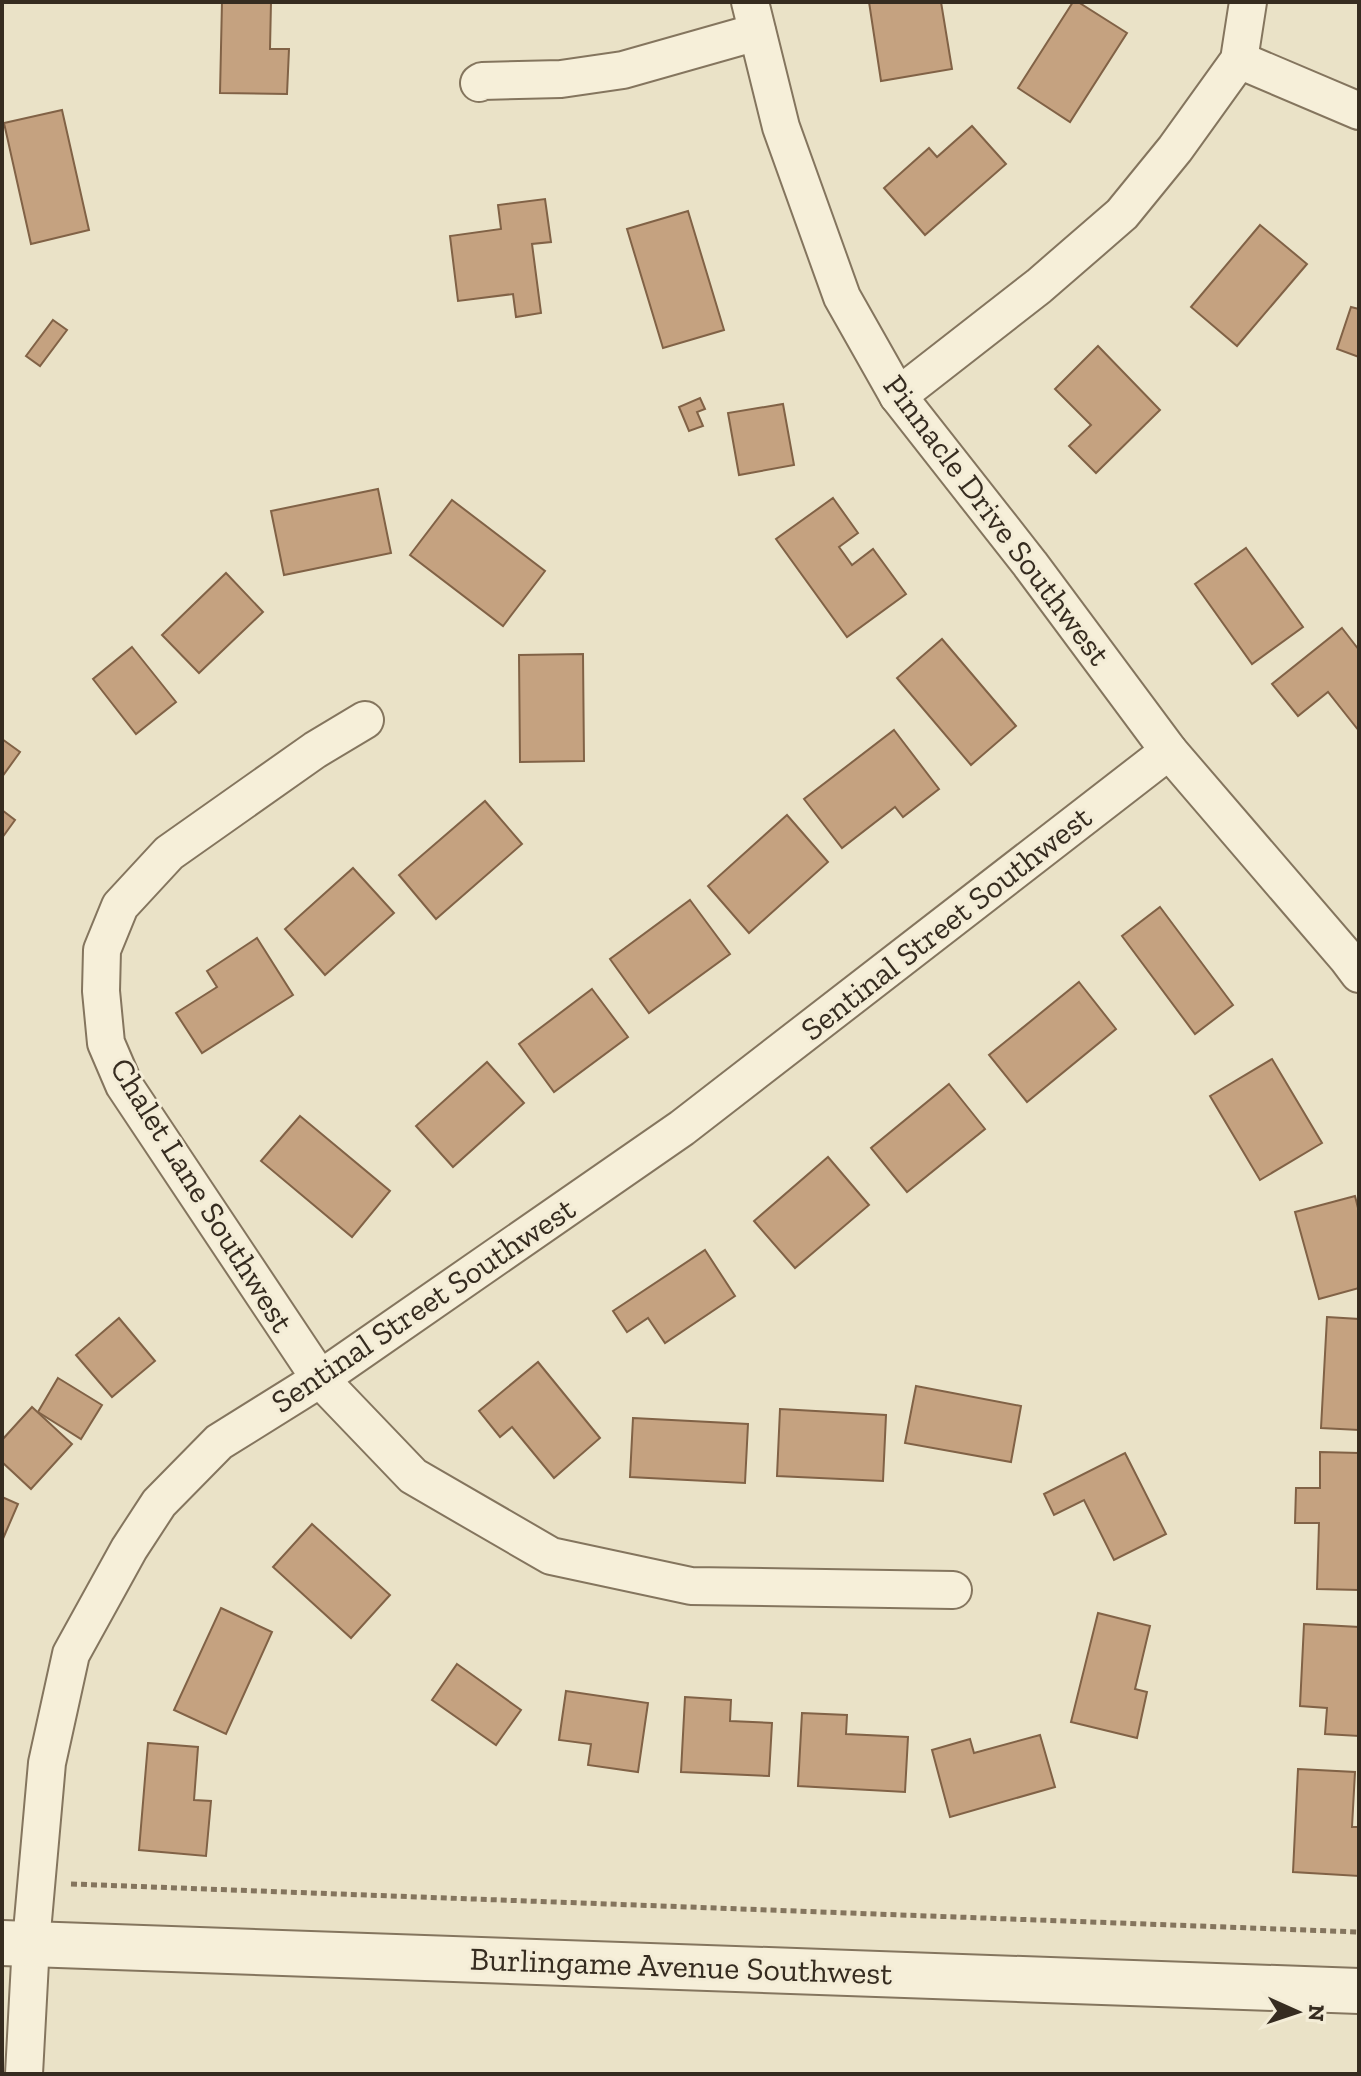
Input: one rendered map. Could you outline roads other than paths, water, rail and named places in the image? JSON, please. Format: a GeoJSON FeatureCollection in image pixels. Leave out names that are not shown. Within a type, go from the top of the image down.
{"type":"FeatureCollection","features":[{"type":"Feature","properties":{"kind":"street"},"geometry":{"type":"LineString","coordinates":[[898,396],[1039,286],[1122,214],[1175,149],[1239,60],[1248,2]]}},
{"type":"Feature","properties":{"kind":"street"},"geometry":{"type":"LineString","coordinates":[[479,83],[561,79],[623,70],[754,17]]}},
{"type":"Feature","properties":{"kind":"street","name":"Pinnacle Drive Southwest"},"geometry":{"type":"LineString","coordinates":[[754,17],[781,127],[842,297],[898,396],[1030,564],[1169,751],[1359,974]]}},
{"type":"Feature","properties":{"kind":"street"},"geometry":{"type":"LineString","coordinates":[[1239,60],[1359,111]]}},
{"type":"Feature","properties":{"kind":"street","name":"Chalet Lane Southwest"},"geometry":{"type":"LineString","coordinates":[[365,720],[315,750],[169,853],[120,906],[102,950],[101,991],[106,1043],[124,1085],[320,1379],[413,1476],[551,1556],[691,1586],[953,1590]]}},
{"type":"Feature","properties":{"kind":"street","name":"Sentinal Street Southwest"},"geometry":{"type":"LineString","coordinates":[[24,2074],[17,1943],[37,1883],[47,1763],[71,1654],[129,1549],[159,1503],[219,1442],[320,1379],[682,1128],[1169,751]]}},
{"type":"Feature","properties":{"kind":"street","name":"Burlingame Avenue Southwest"},"geometry":{"type":"LineString","coordinates":[[17,1943],[1359,1991]]}}]}
